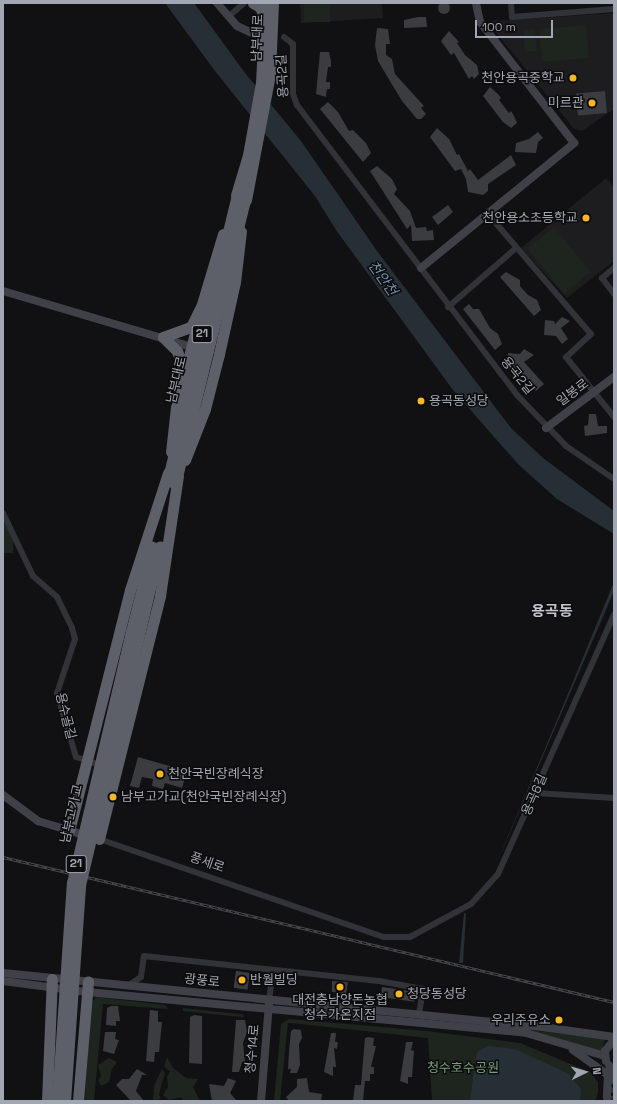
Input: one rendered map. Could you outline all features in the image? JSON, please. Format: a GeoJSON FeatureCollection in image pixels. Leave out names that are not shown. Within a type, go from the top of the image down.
{"type":"FeatureCollection","features":[{"type":"Feature","properties":{"kind":"highway"},"geometry":{"type":"LineString","coordinates":[[253,3],[263,11],[265,21]]}},
{"type":"Feature","properties":{"kind":"highway","name":"남부대로"},"geometry":{"type":"LineString","coordinates":[[135,634],[243,189],[264,62],[265,3]]}},
{"type":"Feature","properties":{"kind":"highway","name":"남부대로"},"geometry":{"type":"LineString","coordinates":[[243,189],[255,155],[270,74],[273,3]]}},
{"type":"Feature","properties":{"kind":"highway"},"geometry":{"type":"LineString","coordinates":[[99,839],[160,596],[171,483],[176,407],[202,304],[243,189]]}},
{"type":"Feature","properties":{"kind":"highway"},"geometry":{"type":"LineString","coordinates":[[69,831],[130,590],[171,483],[205,409],[235,282],[243,189]]}},
{"type":"Feature","properties":{"kind":"highway"},"geometry":{"type":"LineString","coordinates":[[163,337],[185,332],[191,327],[202,304]]}},
{"type":"Feature","properties":{"kind":"highway"},"geometry":{"type":"LineString","coordinates":[[163,337],[177,351],[184,372]]}},
{"type":"Feature","properties":{"kind":"highway","name":"남부고가교"},"geometry":{"type":"LineString","coordinates":[[57,1101],[72,883],[135,634]]}},
{"type":"Feature","properties":{"kind":"highway","name":"남부고가교"},"geometry":{"type":"LineString","coordinates":[[65,1101],[80,884],[135,634]]}},
{"type":"Feature","properties":{"kind":"highway"},"geometry":{"type":"LineString","coordinates":[[47,1101],[52,983]]}},
{"type":"Feature","properties":{"kind":"highway"},"geometry":{"type":"LineString","coordinates":[[78,1101],[87,986]]}},
{"type":"Feature","properties":{"kind":"street"},"geometry":{"type":"LineString","coordinates":[[217,3],[228,17],[247,33],[258,36]]}},
{"type":"Feature","properties":{"kind":"street"},"geometry":{"type":"LineString","coordinates":[[228,17],[244,3]]}},
{"type":"Feature","properties":{"kind":"street"},"geometry":{"type":"LineString","coordinates":[[421,268],[574,143],[480,22],[476,3]]}},
{"type":"Feature","properties":{"kind":"street"},"geometry":{"type":"LineString","coordinates":[[511,3],[512,17],[614,9]]}},
{"type":"Feature","properties":{"kind":"street","name":"용곡2길"},"geometry":{"type":"LineString","coordinates":[[284,37],[293,44],[293,94],[297,106],[421,268],[448,307],[546,428],[614,480]]}},
{"type":"Feature","properties":{"kind":"street"},"geometry":{"type":"LineString","coordinates":[[488,214],[591,334],[566,357],[614,417]]}},
{"type":"Feature","properties":{"kind":"street"},"geometry":{"type":"LineString","coordinates":[[448,307],[516,248]]}},
{"type":"Feature","properties":{"kind":"street"},"geometry":{"type":"LineString","coordinates":[[614,268],[602,278],[614,294]]}},
{"type":"Feature","properties":{"kind":"street"},"geometry":{"type":"LineString","coordinates":[[3,291],[219,354]]}},
{"type":"Feature","properties":{"kind":"street","name":"일봉로"},"geometry":{"type":"LineString","coordinates":[[546,428],[614,377]]}},
{"type":"Feature","properties":{"kind":"street","name":"용수골길"},"geometry":{"type":"LineString","coordinates":[[3,513],[22,548],[33,576],[57,597],[72,628],[75,639],[57,693],[76,757],[116,770]]}},
{"type":"Feature","properties":{"kind":"street","name":"용곡6길"},"geometry":{"type":"LineString","coordinates":[[410,938],[459,911],[488,888],[498,874],[536,793],[614,615]]}},
{"type":"Feature","properties":{"kind":"street"},"geometry":{"type":"LineString","coordinates":[[536,793],[614,798]]}},
{"type":"Feature","properties":{"kind":"street","name":"풍세로"},"geometry":{"type":"LineString","coordinates":[[3,795],[38,821],[99,839],[384,937],[410,938]]}},
{"type":"Feature","properties":{"kind":"street"},"geometry":{"type":"LineString","coordinates":[[150,988],[141,977],[144,956],[273,970],[423,989],[419,1014]]}},
{"type":"Feature","properties":{"kind":"street"},"geometry":{"type":"LineString","coordinates":[[269,1000],[273,970]]}},
{"type":"Feature","properties":{"kind":"street","name":"광풍로"},"geometry":{"type":"LineString","coordinates":[[3,973],[52,983]]}},
{"type":"Feature","properties":{"kind":"street"},"geometry":{"type":"LineString","coordinates":[[126,986],[141,977]]}},
{"type":"Feature","properties":{"kind":"street","name":"광풍로"},"geometry":{"type":"LineString","coordinates":[[3,981],[87,986],[269,1009],[526,1033],[566,1046],[605,1056]]}},
{"type":"Feature","properties":{"kind":"street","name":"광풍로"},"geometry":{"type":"LineString","coordinates":[[87,986],[126,986],[150,988],[419,1014],[597,1033],[614,1037]]}},
{"type":"Feature","properties":{"kind":"street","name":"청수14로"},"geometry":{"type":"LineString","coordinates":[[261,1101],[269,1000]]}},
{"type":"Feature","properties":{"kind":"street"},"geometry":{"type":"LineString","coordinates":[[609,1097],[614,1081],[612,1066],[605,1056],[606,1046],[614,1037]]}},
{"type":"Feature","properties":{"kind":"street"},"geometry":{"type":"LineString","coordinates":[[566,1046],[604,1071],[610,1080],[609,1097]]}},
{"type":"Feature","properties":{"kind":"shaded area"},"geometry":{"type":"Polygon","coordinates":[[[300,3],[382,3],[383,18],[301,23],[300,3]]]}},
{"type":"Feature","properties":{"kind":"shaded area","name":"천안용곡중학교"},"geometry":{"type":"Polygon","coordinates":[[[614,13],[614,109],[582,131],[574,129],[490,25],[491,21],[614,13]]]}},
{"type":"Feature","properties":{"kind":"shaded area","name":"천안용소초등학교"},"geometry":{"type":"Polygon","coordinates":[[[606,178],[614,187],[614,261],[567,298],[521,248],[606,178]]]}},
{"type":"Feature","properties":{"kind":"green space"},"geometry":{"type":"Polygon","coordinates":[[[304,3],[330,3],[330,22],[304,22],[304,3]]]}},
{"type":"Feature","properties":{"kind":"green space"},"geometry":{"type":"Polygon","coordinates":[[[586,25],[589,58],[542,62],[539,29],[586,25]]]}},
{"type":"Feature","properties":{"kind":"green space"},"geometry":{"type":"Polygon","coordinates":[[[535,29],[537,51],[525,52],[523,30],[535,29]]]}},
{"type":"Feature","properties":{"kind":"green space"},"geometry":{"type":"Polygon","coordinates":[[[554,227],[591,272],[564,293],[528,248],[554,227]]]}},
{"type":"Feature","properties":{"kind":"green space"},"geometry":{"type":"Polygon","coordinates":[[[3,519],[13,541],[13,553],[3,553],[3,519]]]}},
{"type":"Feature","properties":{"kind":"green space"},"geometry":{"type":"Polygon","coordinates":[[[96,997],[165,1005],[168,1009],[103,1004],[94,1101],[85,1101],[91,1003],[96,997]]]}},
{"type":"Feature","properties":{"kind":"green space"},"geometry":{"type":"Polygon","coordinates":[[[183,1008],[244,1014],[243,1017],[183,1011],[183,1008]]]}},
{"type":"Feature","properties":{"kind":"green space","name":"청수호수공원"},"geometry":{"type":"Polygon","coordinates":[[[289,1019],[428,1031],[520,1043],[590,1072],[598,1082],[598,1093],[595,1101],[432,1101],[428,1038],[288,1023],[280,1101],[274,1101],[281,1024],[289,1019]]]}},
{"type":"Feature","properties":{"kind":"green space"},"geometry":{"type":"Polygon","coordinates":[[[529,1030],[605,1039],[601,1053],[529,1030]]]}},
{"type":"Feature","properties":{"kind":"green space"},"geometry":{"type":"Polygon","coordinates":[[[167,1057],[173,1068],[186,1078],[198,1079],[193,1087],[200,1101],[183,1101],[181,1097],[169,1100],[163,1095],[168,1087],[167,1077],[170,1071],[164,1067],[167,1057]]]}},
{"type":"Feature","properties":{"kind":"green space"},"geometry":{"type":"Polygon","coordinates":[[[109,1058],[117,1062],[112,1069],[109,1082],[101,1086],[98,1080],[101,1076],[98,1065],[109,1058]]]}},
{"type":"Feature","properties":{"kind":"green space"},"geometry":{"type":"Polygon","coordinates":[[[162,1069],[165,1073],[159,1094],[161,1099],[153,1101],[154,1086],[162,1069]]]}},
{"type":"Feature","properties":{"kind":"water","name":"천안천"},"geometry":{"type":"Polygon","coordinates":[[[165,3],[194,3],[245,73],[301,141],[377,251],[511,428],[543,458],[614,511],[614,534],[557,499],[518,464],[453,390],[336,230],[315,196],[215,71],[165,3]]]}},
{"type":"Feature","properties":{"kind":"water"},"geometry":{"type":"Polygon","coordinates":[[[614,582],[614,591],[493,872],[570,689],[614,582]]]}},
{"type":"Feature","properties":{"kind":"water"},"geometry":{"type":"Polygon","coordinates":[[[464,913],[466,914],[463,963],[459,963],[464,913]]]}},
{"type":"Feature","properties":{"kind":"water"},"geometry":{"type":"Polygon","coordinates":[[[489,1046],[515,1049],[567,1073],[581,1089],[580,1101],[470,1101],[476,1056],[478,1051],[489,1046]]]}},
{"type":"Feature","properties":{"kind":"building"},"geometry":{"type":"Polygon","coordinates":[[[442,2],[446,2],[450,8],[446,14],[442,14],[438,10],[438,6],[442,2]]]}},
{"type":"Feature","properties":{"kind":"building"},"geometry":{"type":"Polygon","coordinates":[[[426,17],[427,27],[404,28],[404,20],[426,17]]]}},
{"type":"Feature","properties":{"kind":"building"},"geometry":{"type":"Polygon","coordinates":[[[377,28],[388,29],[390,44],[386,44],[386,55],[392,59],[395,74],[424,106],[421,108],[426,114],[421,119],[417,119],[402,101],[378,61],[375,45],[377,28]]]}},
{"type":"Feature","properties":{"kind":"building"},"geometry":{"type":"Polygon","coordinates":[[[449,31],[459,42],[457,43],[465,55],[477,65],[479,74],[474,79],[472,76],[469,79],[454,53],[451,55],[441,41],[449,31]]]}},
{"type":"Feature","properties":{"kind":"building"},"geometry":{"type":"Polygon","coordinates":[[[320,52],[329,52],[331,61],[331,67],[328,67],[326,82],[330,82],[330,89],[327,89],[326,97],[316,94],[320,52]]]}},
{"type":"Feature","properties":{"kind":"building"},"geometry":{"type":"Polygon","coordinates":[[[490,87],[501,98],[499,100],[509,113],[511,111],[514,116],[517,123],[511,128],[503,122],[483,96],[490,87]]]}},
{"type":"Feature","properties":{"kind":"building","name":"미르관"},"geometry":{"type":"Polygon","coordinates":[[[605,91],[607,113],[578,115],[576,94],[605,91]]]}},
{"type":"Feature","properties":{"kind":"building"},"geometry":{"type":"Polygon","coordinates":[[[328,102],[338,112],[349,131],[353,130],[366,143],[371,153],[363,162],[320,109],[328,102]]]}},
{"type":"Feature","properties":{"kind":"building"},"geometry":{"type":"Polygon","coordinates":[[[437,128],[449,139],[457,155],[459,154],[468,171],[470,169],[478,180],[511,155],[516,165],[488,184],[488,191],[483,195],[468,192],[466,179],[461,169],[455,171],[430,137],[437,128]]]}},
{"type":"Feature","properties":{"kind":"building"},"geometry":{"type":"Polygon","coordinates":[[[538,132],[543,138],[538,142],[536,153],[515,152],[516,143],[529,139],[538,132]]]}},
{"type":"Feature","properties":{"kind":"building"},"geometry":{"type":"Polygon","coordinates":[[[377,166],[392,179],[397,189],[394,194],[410,211],[416,228],[426,227],[427,231],[433,230],[434,240],[412,241],[411,225],[407,229],[370,171],[377,166]]]}},
{"type":"Feature","properties":{"kind":"building"},"geometry":{"type":"Polygon","coordinates":[[[448,205],[453,212],[438,225],[432,217],[448,205]]]}},
{"type":"Feature","properties":{"kind":"building"},"geometry":{"type":"Polygon","coordinates":[[[506,272],[520,280],[520,286],[528,295],[537,300],[541,310],[534,316],[500,277],[506,272]]]}},
{"type":"Feature","properties":{"kind":"building"},"geometry":{"type":"Polygon","coordinates":[[[469,304],[473,309],[479,309],[490,328],[498,334],[502,344],[495,350],[463,309],[469,304]]]}},
{"type":"Feature","properties":{"kind":"building"},"geometry":{"type":"Polygon","coordinates":[[[562,317],[570,321],[561,328],[568,339],[562,344],[556,336],[544,335],[545,320],[554,321],[555,324],[562,317]]]}},
{"type":"Feature","properties":{"kind":"building"},"geometry":{"type":"Polygon","coordinates":[[[524,349],[534,355],[524,362],[544,384],[536,391],[519,370],[507,369],[508,353],[520,354],[524,349]]]}},
{"type":"Feature","properties":{"kind":"building"},"geometry":{"type":"Polygon","coordinates":[[[589,414],[596,414],[598,426],[607,426],[607,433],[585,436],[584,426],[588,425],[589,414]]]}},
{"type":"Feature","properties":{"kind":"building","name":"천안국빈장례식장"},"geometry":{"type":"Polygon","coordinates":[[[138,757],[187,771],[182,788],[165,783],[163,789],[152,786],[153,779],[142,777],[139,788],[130,786],[138,757]]]}},
{"type":"Feature","properties":{"kind":"building","name":"반월빌딩"},"geometry":{"type":"Polygon","coordinates":[[[236,971],[250,973],[247,990],[234,988],[236,971]]]}},
{"type":"Feature","properties":{"kind":"building","name":"대전충남양돈농협 청수가온지점"},"geometry":{"type":"Polygon","coordinates":[[[332,981],[348,982],[346,994],[332,992],[332,981]]]}},
{"type":"Feature","properties":{"kind":"building","name":"청당동성당"},"geometry":{"type":"Polygon","coordinates":[[[382,987],[416,992],[414,1002],[381,997],[382,987]]]}},
{"type":"Feature","properties":{"kind":"building"},"geometry":{"type":"Polygon","coordinates":[[[111,1006],[118,1006],[120,1021],[116,1021],[116,1026],[106,1025],[107,1008],[111,1006]]]}},
{"type":"Feature","properties":{"kind":"building"},"geometry":{"type":"Polygon","coordinates":[[[150,1010],[158,1011],[158,1022],[162,1022],[159,1052],[155,1052],[154,1062],[146,1061],[150,1010]]]}},
{"type":"Feature","properties":{"kind":"building"},"geometry":{"type":"Polygon","coordinates":[[[194,1015],[202,1016],[202,1064],[189,1063],[190,1017],[194,1015]]]}},
{"type":"Feature","properties":{"kind":"building"},"geometry":{"type":"Polygon","coordinates":[[[236,1020],[245,1020],[247,1032],[243,1043],[245,1062],[242,1062],[239,1072],[232,1072],[236,1020]]]}},
{"type":"Feature","properties":{"kind":"building"},"geometry":{"type":"Polygon","coordinates":[[[294,1029],[301,1030],[302,1038],[299,1044],[300,1065],[297,1073],[290,1073],[291,1069],[288,1069],[289,1051],[291,1031],[294,1029]]]}},
{"type":"Feature","properties":{"kind":"building"},"geometry":{"type":"Polygon","coordinates":[[[105,1032],[116,1032],[115,1039],[119,1040],[114,1054],[103,1051],[105,1032]]]}},
{"type":"Feature","properties":{"kind":"building"},"geometry":{"type":"Polygon","coordinates":[[[331,1033],[336,1033],[335,1042],[338,1042],[337,1049],[334,1048],[336,1067],[333,1067],[333,1076],[324,1072],[331,1033]]]}},
{"type":"Feature","properties":{"kind":"building"},"geometry":{"type":"Polygon","coordinates":[[[365,1038],[374,1038],[373,1046],[376,1046],[371,1067],[374,1067],[374,1074],[370,1074],[370,1081],[365,1081],[363,1101],[353,1101],[355,1085],[361,1085],[365,1038]]]}},
{"type":"Feature","properties":{"kind":"building"},"geometry":{"type":"Polygon","coordinates":[[[406,1042],[413,1042],[411,1050],[414,1051],[412,1077],[408,1077],[408,1084],[400,1081],[406,1042]]]}},
{"type":"Feature","properties":{"kind":"building"},"geometry":{"type":"Polygon","coordinates":[[[137,1069],[147,1075],[142,1075],[136,1091],[144,1101],[131,1101],[116,1085],[122,1079],[129,1079],[137,1069]]]}},
{"type":"Feature","properties":{"kind":"building"},"geometry":{"type":"Polygon","coordinates":[[[228,1078],[236,1081],[230,1093],[237,1101],[212,1101],[209,1084],[224,1086],[228,1078]]]}},
{"type":"Feature","properties":{"kind":"building"},"geometry":{"type":"Polygon","coordinates":[[[307,1078],[309,1092],[322,1094],[321,1101],[289,1101],[286,1097],[297,1087],[297,1079],[307,1078]]]}},
{"type":"Feature","properties":{"kind":"tunnel"},"geometry":{"type":"LineString","coordinates":[[608,1101],[614,1088]]}},
{"type":"Feature","properties":{"kind":"railway"},"geometry":{"type":"LineString","coordinates":[[3,857],[614,1002]]}},
{"type":"Feature","properties":{"kind":"place","name":"천안용곡중학교"},"geometry":{"type":"Point","coordinates":[573,78]}},
{"type":"Feature","properties":{"kind":"place","name":"미르관"},"geometry":{"type":"Point","coordinates":[592,103]}},
{"type":"Feature","properties":{"kind":"place","name":"천안용소초등학교"},"geometry":{"type":"Point","coordinates":[586,218]}},
{"type":"Feature","properties":{"kind":"place","name":"용곡동성당"},"geometry":{"type":"Point","coordinates":[421,401]}},
{"type":"Feature","properties":{"kind":"place","name":"천안국빈장례식장"},"geometry":{"type":"Point","coordinates":[160,774]}},
{"type":"Feature","properties":{"kind":"place","name":"남부고가교(천안국빈장례식장)"},"geometry":{"type":"Point","coordinates":[113,797]}},
{"type":"Feature","properties":{"kind":"place","name":"반월빌딩"},"geometry":{"type":"Point","coordinates":[242,980]}},
{"type":"Feature","properties":{"kind":"place","name":"대전충남양돈농협 청수가온지점"},"geometry":{"type":"Point","coordinates":[340,987]}},
{"type":"Feature","properties":{"kind":"place","name":"청당동성당"},"geometry":{"type":"Point","coordinates":[399,994]}},
{"type":"Feature","properties":{"kind":"place","name":"우리주유소"},"geometry":{"type":"Point","coordinates":[559,1020]}},
{"type":"Feature","properties":{"kind":"district","name":"용곡동"},"geometry":{"type":"Point","coordinates":[552,611]}}]}
